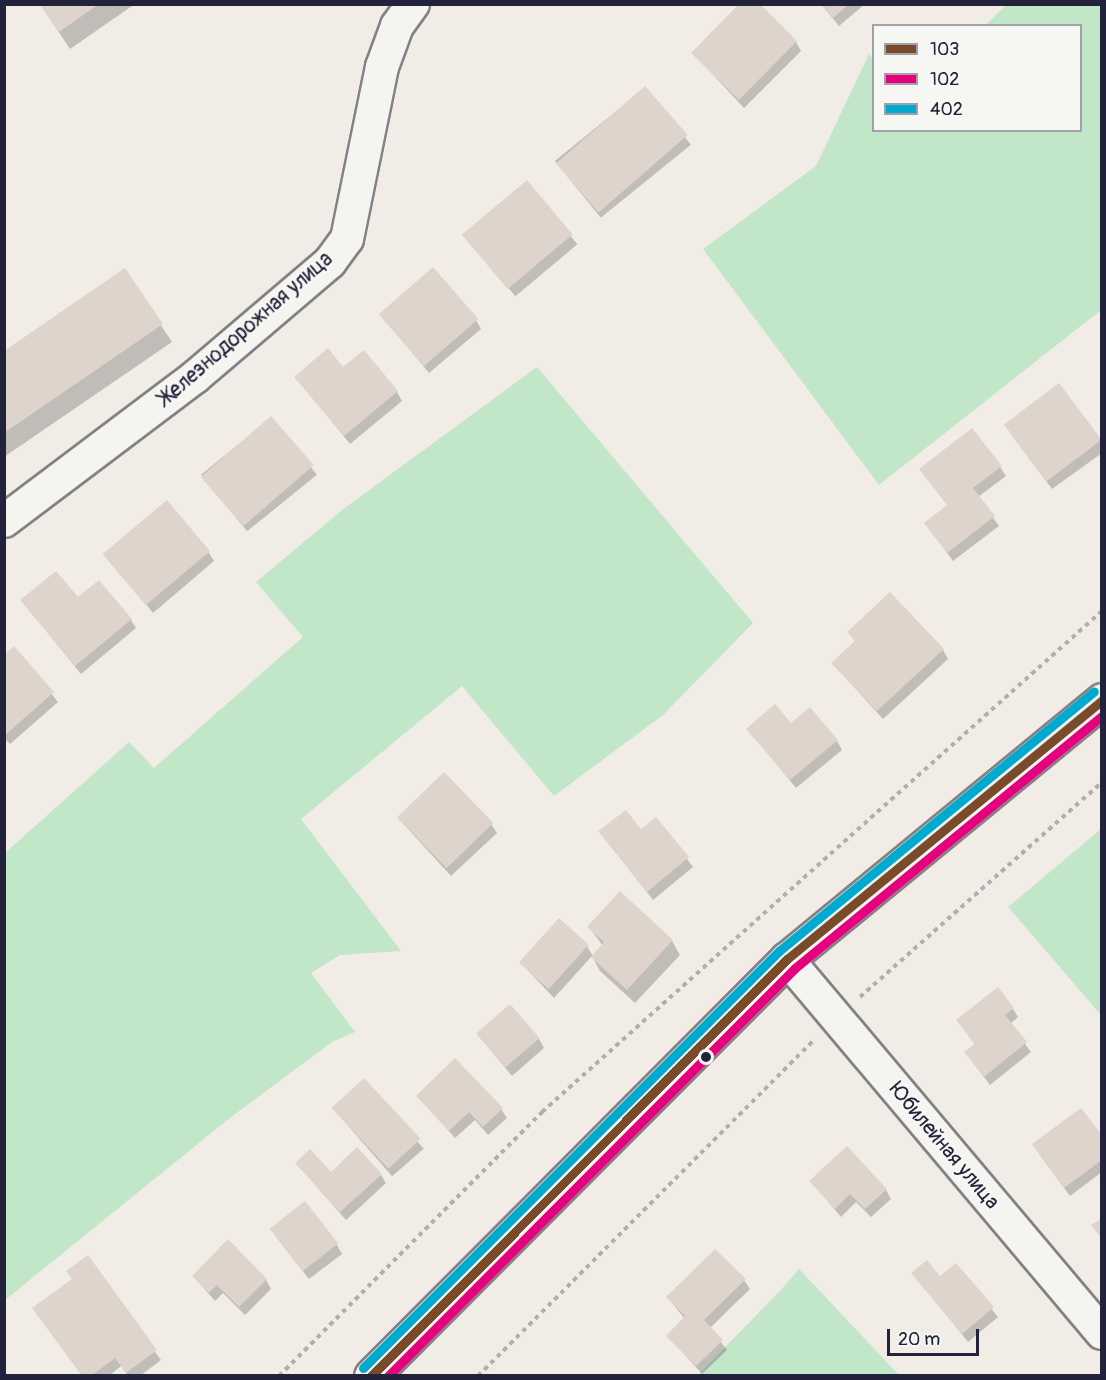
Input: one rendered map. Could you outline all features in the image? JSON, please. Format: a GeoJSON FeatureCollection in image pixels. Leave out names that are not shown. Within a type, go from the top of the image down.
{"type":"FeatureCollection","features":[{"type":"Feature","properties":{"kind":"main road"},"geometry":{"type":"LineString","coordinates":[[370,1376],[787,959],[1101,700]]}},
{"type":"Feature","properties":{"kind":"street","name":"Железнодорожная улица"},"geometry":{"type":"LineString","coordinates":[[4,521],[195,377],[330,262],[347,239],[382,67],[397,26],[413,4]]}},
{"type":"Feature","properties":{"kind":"street","name":"Юбилейная улица"},"geometry":{"type":"LineString","coordinates":[[787,959],[1101,1333]]}},
{"type":"Feature","properties":{"kind":"path"},"geometry":{"type":"LineString","coordinates":[[279,1376],[542,1112],[1101,611]]}},
{"type":"Feature","properties":{"kind":"path"},"geometry":{"type":"LineString","coordinates":[[478,1376],[836,1018],[1101,782]]}},
{"type":"Feature","properties":{"kind":"green space"},"geometry":{"type":"Polygon","coordinates":[[[1007,4],[1101,5],[1101,310],[879,485],[703,249],[816,166],[869,54],[872,58],[872,132],[1082,132],[1082,24],[987,24],[1007,4]]]}},
{"type":"Feature","properties":{"kind":"green space"},"geometry":{"type":"Polygon","coordinates":[[[537,367],[753,623],[663,715],[554,796],[462,686],[301,819],[401,951],[340,955],[311,973],[355,1032],[332,1042],[231,1117],[5,1300],[5,853],[129,742],[154,768],[303,637],[256,582],[342,510],[537,367]]]}},
{"type":"Feature","properties":{"kind":"green space"},"geometry":{"type":"Polygon","coordinates":[[[1101,829],[1101,1015],[1008,907],[1101,829]]]}},
{"type":"Feature","properties":{"kind":"green space"},"geometry":{"type":"Polygon","coordinates":[[[799,1269],[899,1375],[698,1375],[779,1292],[799,1269]]]}},
{"type":"Feature","properties":{"kind":"building"},"geometry":{"type":"Polygon","coordinates":[[[40,4],[99,4],[59,32],[40,4]]]}},
{"type":"Feature","properties":{"kind":"building"},"geometry":{"type":"Polygon","coordinates":[[[739,4],[760,4],[797,41],[739,100],[691,53],[739,4]]]}},
{"type":"Feature","properties":{"kind":"building"},"geometry":{"type":"Polygon","coordinates":[[[822,4],[849,4],[833,18],[822,4]]]}},
{"type":"Feature","properties":{"kind":"building"},"geometry":{"type":"Polygon","coordinates":[[[645,86],[688,135],[599,212],[556,163],[645,86]]]}},
{"type":"Feature","properties":{"kind":"building"},"geometry":{"type":"Polygon","coordinates":[[[527,180],[573,234],[508,289],[462,235],[527,180]]]}},
{"type":"Feature","properties":{"kind":"building"},"geometry":{"type":"Polygon","coordinates":[[[433,267],[478,319],[424,366],[379,314],[433,267]]]}},
{"type":"Feature","properties":{"kind":"building"},"geometry":{"type":"Polygon","coordinates":[[[125,268],[163,324],[4,433],[4,351],[125,268]]]}},
{"type":"Feature","properties":{"kind":"building"},"geometry":{"type":"Polygon","coordinates":[[[328,348],[343,367],[364,350],[398,391],[344,436],[294,377],[328,348]]]}},
{"type":"Feature","properties":{"kind":"building"},"geometry":{"type":"Polygon","coordinates":[[[1059,383],[1102,440],[1047,481],[1004,425],[1059,383]]]}},
{"type":"Feature","properties":{"kind":"building"},"geometry":{"type":"Polygon","coordinates":[[[271,416],[314,465],[243,526],[201,477],[271,416]]]}},
{"type":"Feature","properties":{"kind":"building"},"geometry":{"type":"Polygon","coordinates":[[[972,428],[1002,466],[973,488],[995,516],[947,553],[924,523],[947,505],[919,469],[972,428]]]}},
{"type":"Feature","properties":{"kind":"building"},"geometry":{"type":"Polygon","coordinates":[[[167,500],[210,551],[146,605],[103,554],[167,500]]]}},
{"type":"Feature","properties":{"kind":"building"},"geometry":{"type":"Polygon","coordinates":[[[56,571],[78,597],[99,580],[132,619],[75,666],[20,600],[56,571]]]}},
{"type":"Feature","properties":{"kind":"building"},"geometry":{"type":"Polygon","coordinates":[[[890,592],[944,649],[877,711],[831,663],[855,641],[847,632],[890,592]]]}},
{"type":"Feature","properties":{"kind":"building"},"geometry":{"type":"Polygon","coordinates":[[[14,646],[54,692],[4,736],[4,654],[14,646]]]}},
{"type":"Feature","properties":{"kind":"building"},"geometry":{"type":"Polygon","coordinates":[[[775,704],[791,723],[810,707],[838,740],[790,780],[746,729],[775,704]]]}},
{"type":"Feature","properties":{"kind":"building"},"geometry":{"type":"Polygon","coordinates":[[[444,772],[493,823],[447,868],[397,817],[444,772]]]}},
{"type":"Feature","properties":{"kind":"building"},"geometry":{"type":"Polygon","coordinates":[[[626,810],[641,829],[656,817],[689,857],[647,892],[598,831],[626,810]]]}},
{"type":"Feature","properties":{"kind":"building"},"geometry":{"type":"Polygon","coordinates":[[[620,891],[673,940],[627,990],[591,957],[604,942],[587,927],[620,891]]]}},
{"type":"Feature","properties":{"kind":"building"},"geometry":{"type":"Polygon","coordinates":[[[559,918],[589,945],[549,989],[519,963],[559,918]]]}},
{"type":"Feature","properties":{"kind":"building"},"geometry":{"type":"Polygon","coordinates":[[[998,987],[1014,1008],[1005,1015],[1027,1042],[984,1077],[964,1052],[975,1044],[956,1020],[998,987]]]}},
{"type":"Feature","properties":{"kind":"building"},"geometry":{"type":"Polygon","coordinates":[[[510,1004],[540,1038],[506,1067],[476,1034],[510,1004]]]}},
{"type":"Feature","properties":{"kind":"building"},"geometry":{"type":"Polygon","coordinates":[[[455,1058],[503,1108],[483,1127],[469,1112],[449,1131],[416,1096],[455,1058]]]}},
{"type":"Feature","properties":{"kind":"building"},"geometry":{"type":"Polygon","coordinates":[[[364,1078],[421,1139],[388,1169],[332,1108],[364,1078]]]}},
{"type":"Feature","properties":{"kind":"building"},"geometry":{"type":"Polygon","coordinates":[[[1081,1108],[1102,1135],[1102,1160],[1064,1188],[1032,1144],[1081,1108]]]}},
{"type":"Feature","properties":{"kind":"building"},"geometry":{"type":"Polygon","coordinates":[[[847,1146],[887,1189],[865,1209],[850,1194],[835,1209],[809,1181],[847,1146]]]}},
{"type":"Feature","properties":{"kind":"building"},"geometry":{"type":"Polygon","coordinates":[[[357,1147],[382,1174],[340,1212],[295,1163],[310,1149],[331,1172],[357,1147]]]}},
{"type":"Feature","properties":{"kind":"building"},"geometry":{"type":"Polygon","coordinates":[[[305,1201],[338,1244],[303,1271],[270,1229],[305,1201]]]}},
{"type":"Feature","properties":{"kind":"building"},"geometry":{"type":"Polygon","coordinates":[[[1102,1218],[1102,1239],[1091,1225],[1102,1218]]]}},
{"type":"Feature","properties":{"kind":"building"},"geometry":{"type":"Polygon","coordinates":[[[228,1239],[267,1279],[239,1307],[217,1285],[209,1293],[192,1276],[228,1239]]]}},
{"type":"Feature","properties":{"kind":"building"},"geometry":{"type":"Polygon","coordinates":[[[715,1249],[746,1279],[704,1320],[723,1340],[696,1366],[666,1336],[685,1316],[666,1297],[715,1249]]]}},
{"type":"Feature","properties":{"kind":"building"},"geometry":{"type":"Polygon","coordinates":[[[88,1255],[157,1350],[126,1373],[115,1358],[91,1376],[82,1376],[32,1308],[72,1279],[66,1271],[88,1255]]]}},
{"type":"Feature","properties":{"kind":"building"},"geometry":{"type":"Polygon","coordinates":[[[927,1260],[940,1276],[956,1263],[994,1307],[962,1334],[911,1273],[927,1260]]]}},
{"type":"Feature","properties":{"kind":"transit line","name":"402"},"geometry":{"type":"LineString","coordinates":[[363,1368],[779,951],[1094,691]]}},
{"type":"Feature","properties":{"kind":"transit line","name":"103"},"geometry":{"type":"LineString","coordinates":[[371,1376],[787,959],[1102,700]]}},
{"type":"Feature","properties":{"kind":"transit line","name":"102"},"geometry":{"type":"LineString","coordinates":[[388,1376],[795,968],[1102,716]]}}]}
